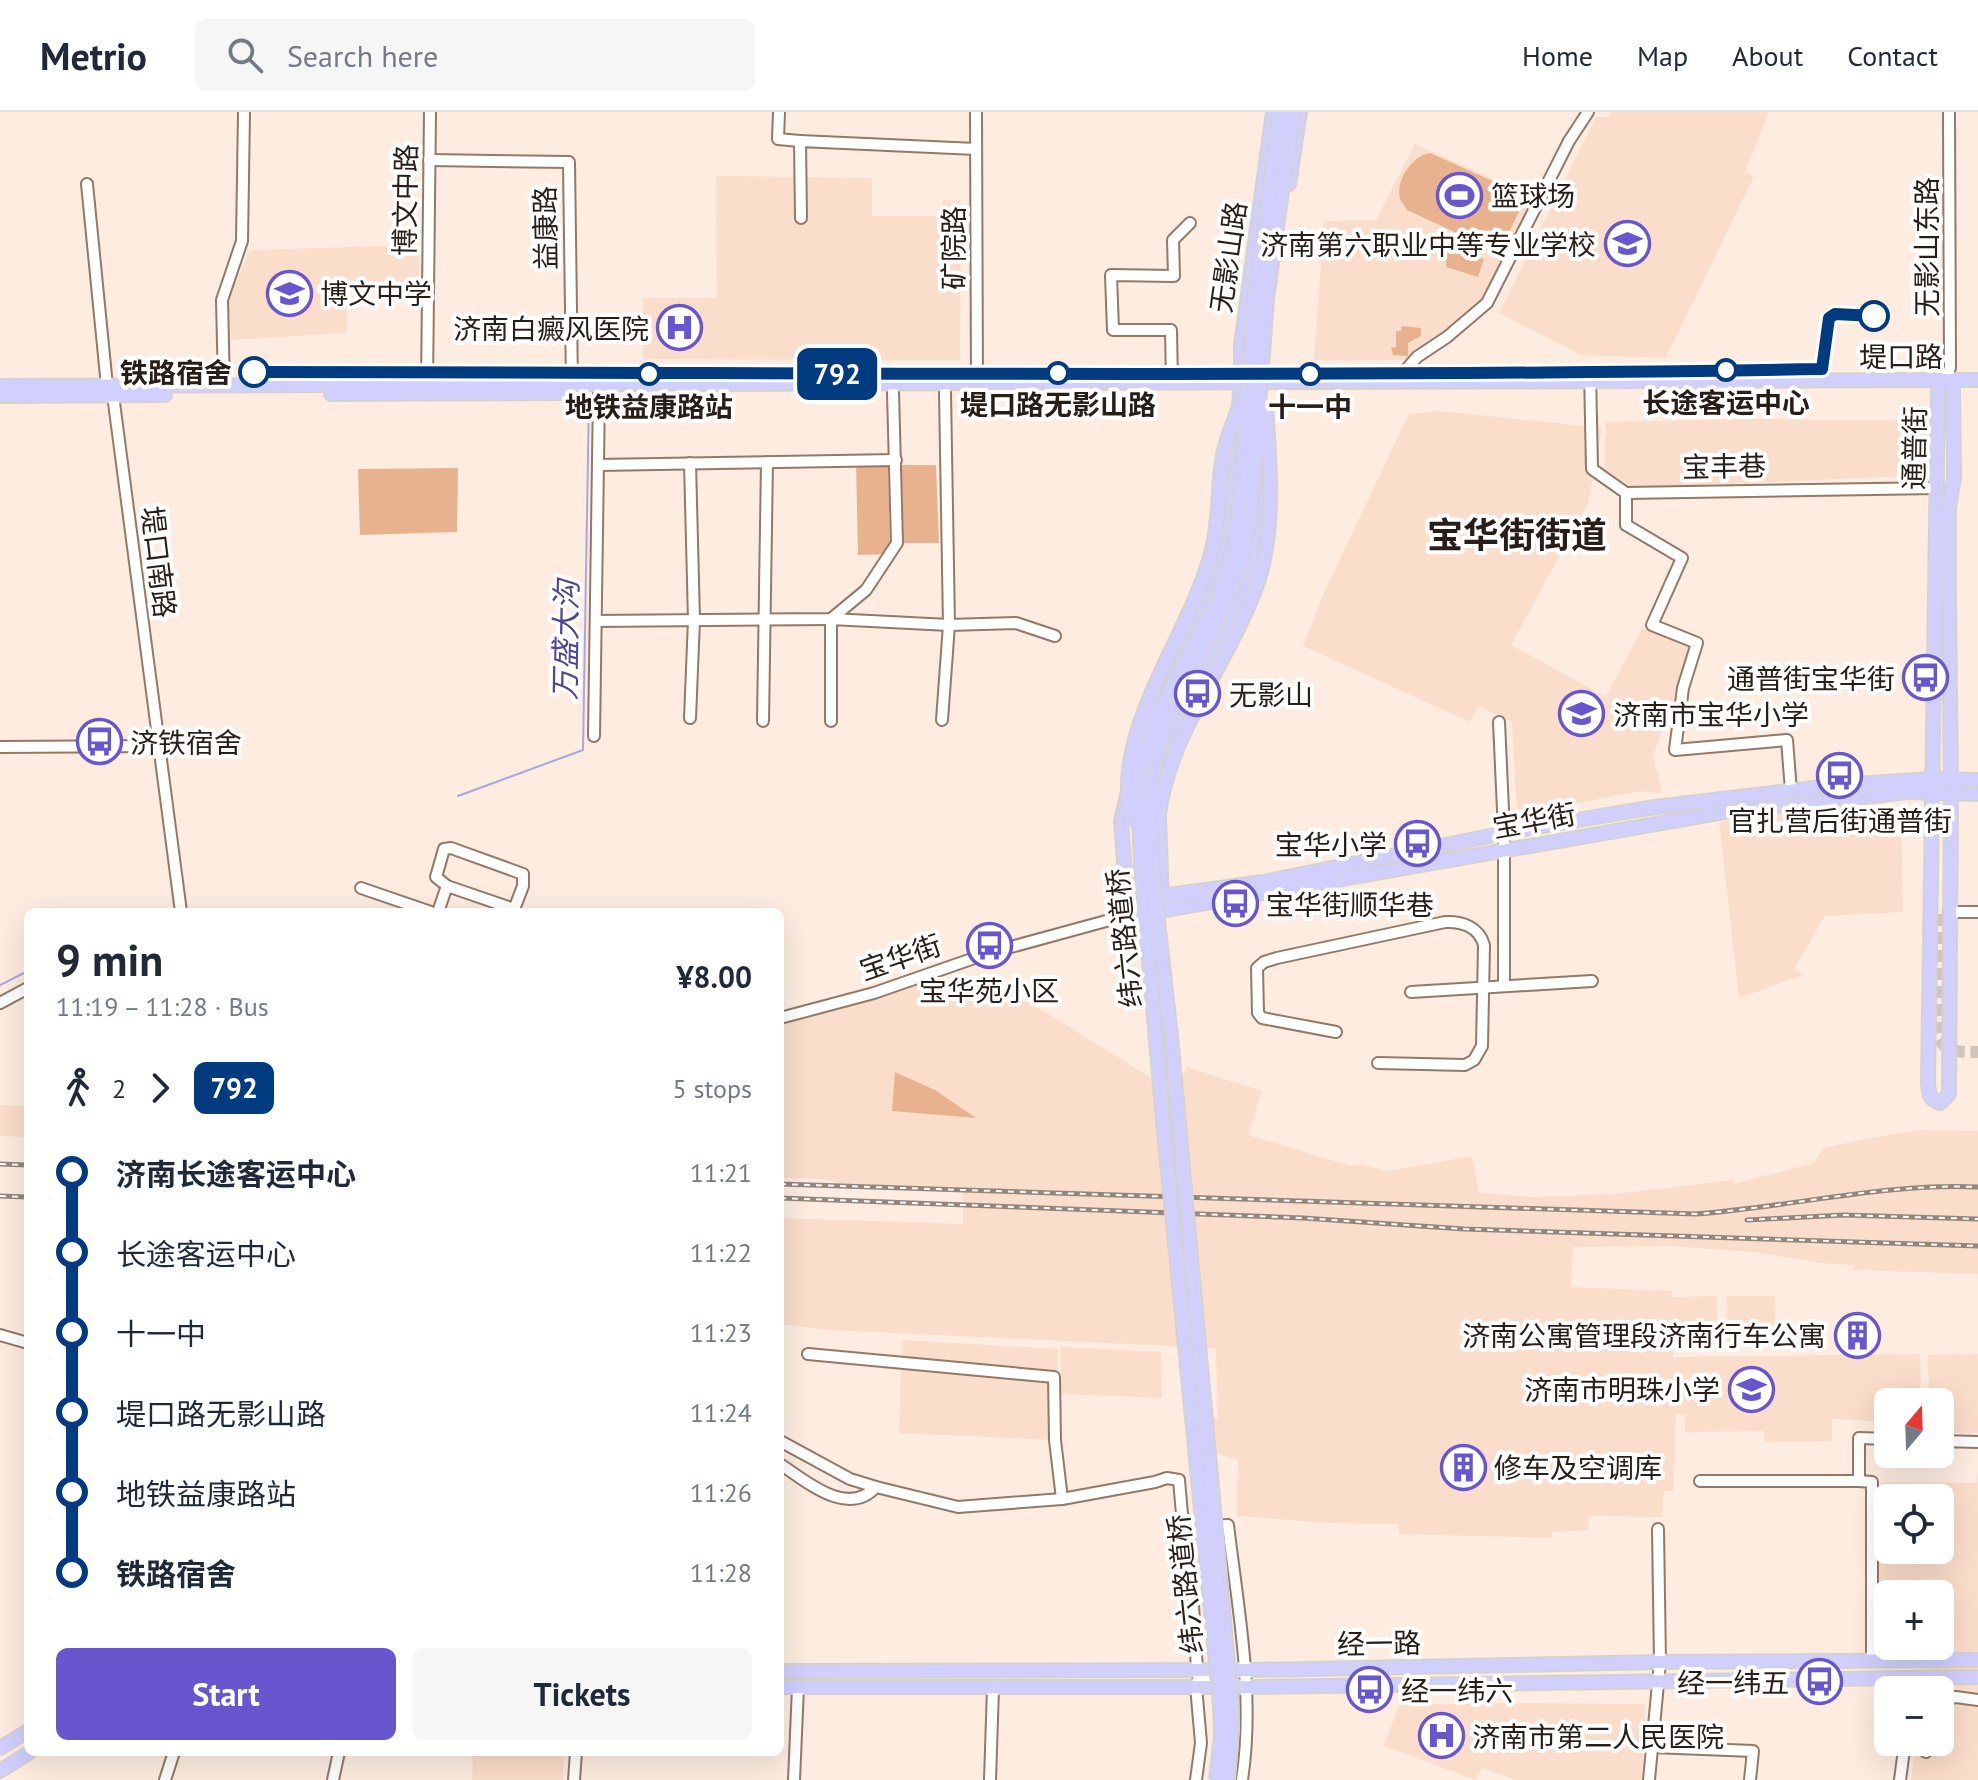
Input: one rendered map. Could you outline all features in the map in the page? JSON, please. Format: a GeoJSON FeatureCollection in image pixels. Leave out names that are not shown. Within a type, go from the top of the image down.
{"type":"FeatureCollection","features":[{"type":"Feature","properties":{"kind":"main road","name":"无影山路"},"geometry":{"type":"LineString","coordinates":[[1238,409],[1251,253],[1273,112]]}},
{"type":"Feature","properties":{"kind":"main road","name":"纬六路道桥"},"geometry":{"type":"LineString","coordinates":[[1228,1780],[1231,1697],[1211,1452],[1171,1036],[1138,790],[1139,772],[1149,734],[1166,694],[1217,600],[1238,526],[1254,301],[1280,112]]}},
{"type":"Feature","properties":{"kind":"main road","name":"纬六路道桥"},"geometry":{"type":"LineString","coordinates":[[1216,1780],[1221,1736],[1220,1704],[1147,868],[1151,790],[1165,726],[1215,628],[1238,573],[1251,515],[1267,299],[1293,112]]}},
{"type":"Feature","properties":{"kind":"main road","name":"无影山路"},"geometry":{"type":"LineString","coordinates":[[1266,406],[1272,302],[1300,112]]}},
{"type":"Feature","properties":{"kind":"main road","name":"堤口路"},"geometry":{"type":"LineString","coordinates":[[1945,384],[1978,380]]}},
{"type":"Feature","properties":{"kind":"main road","name":"堤口路"},"geometry":{"type":"LineString","coordinates":[[0,396],[224,386],[1172,383],[1240,387]]}},
{"type":"Feature","properties":{"kind":"main road","name":"堤口路"},"geometry":{"type":"LineString","coordinates":[[0,386],[110,391],[893,392],[945,396],[1266,386],[1945,384],[1978,387]]}},
{"type":"Feature","properties":{"kind":"main road","name":"通普街"},"geometry":{"type":"LineString","coordinates":[[1931,814],[1937,488],[1945,384]]}},
{"type":"Feature","properties":{"kind":"main road","name":"通普街"},"geometry":{"type":"LineString","coordinates":[[1943,913],[1951,787],[1949,508],[1954,477],[1945,384]]}},
{"type":"Feature","properties":{"kind":"main road"},"geometry":{"type":"LineString","coordinates":[[1147,868],[1159,811],[1182,736],[1239,628],[1256,590],[1265,557],[1270,474],[1266,406]]}},
{"type":"Feature","properties":{"kind":"main road"},"geometry":{"type":"LineString","coordinates":[[1163,912],[1158,788],[1172,740],[1245,583],[1260,515],[1266,406]]}},
{"type":"Feature","properties":{"kind":"main road"},"geometry":{"type":"LineString","coordinates":[[1147,868],[1127,793],[1132,751],[1143,716],[1190,611],[1211,554],[1220,505],[1223,455],[1238,409]]}},
{"type":"Feature","properties":{"kind":"main road"},"geometry":{"type":"LineString","coordinates":[[1128,915],[1121,821],[1142,731],[1225,544],[1232,514],[1238,409]]}},
{"type":"Feature","properties":{"kind":"main road"},"geometry":{"type":"LineString","coordinates":[[1951,787],[1978,780]]}},
{"type":"Feature","properties":{"kind":"main road","name":"宝华街"},"geometry":{"type":"LineString","coordinates":[[1128,915],[1163,912],[1724,812],[1908,792],[1932,786]]}},
{"type":"Feature","properties":{"kind":"main road"},"geometry":{"type":"LineString","coordinates":[[1951,787],[1978,794]]}},
{"type":"Feature","properties":{"kind":"main road","name":"宝华街"},"geometry":{"type":"LineString","coordinates":[[1128,915],[1162,896],[1263,882],[1504,832],[1655,807],[1791,791],[1951,787]]}},
{"type":"Feature","properties":{"kind":"main road"},"geometry":{"type":"LineString","coordinates":[[1931,814],[1943,913],[1949,1094],[1940,1103],[1933,1101],[1929,1095],[1931,814]]}},
{"type":"Feature","properties":{"kind":"main road","name":"经一路"},"geometry":{"type":"LineString","coordinates":[[784,1671],[1246,1670],[1978,1660]]}},
{"type":"Feature","properties":{"kind":"main road","name":"经一路"},"geometry":{"type":"LineString","coordinates":[[784,1687],[1246,1687],[1874,1677]]}},
{"type":"Feature","properties":{"kind":"main road","name":"经一路"},"geometry":{"type":"LineString","coordinates":[[1954,1677],[1978,1677]]}},
{"type":"Feature","properties":{"kind":"main road"},"geometry":{"type":"LineString","coordinates":[[0,1748],[24,1733]]}},
{"type":"Feature","properties":{"kind":"main road"},"geometry":{"type":"LineString","coordinates":[[0,1771],[24,1756]]}},
{"type":"Feature","properties":{"kind":"street"},"geometry":{"type":"LineString","coordinates":[[224,386],[222,300],[242,241],[244,112]]}},
{"type":"Feature","properties":{"kind":"street","name":"博文中路"},"geometry":{"type":"LineString","coordinates":[[427,385],[430,112]]}},
{"type":"Feature","properties":{"kind":"street"},"geometry":{"type":"LineString","coordinates":[[779,112],[778,139],[976,149]]}},
{"type":"Feature","properties":{"kind":"street","name":"矿院路"},"geometry":{"type":"LineString","coordinates":[[976,112],[977,384]]}},
{"type":"Feature","properties":{"kind":"street"},"geometry":{"type":"LineString","coordinates":[[1403,373],[1417,357],[1447,337],[1487,303],[1569,141],[1588,112]]}},
{"type":"Feature","properties":{"kind":"street","name":"无影山东路"},"geometry":{"type":"LineString","coordinates":[[1945,384],[1950,368],[1949,112]]}},
{"type":"Feature","properties":{"kind":"street"},"geometry":{"type":"LineString","coordinates":[[800,141],[801,218]]}},
{"type":"Feature","properties":{"kind":"street","name":"益康路"},"geometry":{"type":"LineString","coordinates":[[429,160],[569,162],[572,385]]}},
{"type":"Feature","properties":{"kind":"street","name":"堤口南路"},"geometry":{"type":"LineString","coordinates":[[87,184],[110,391],[180,908]]}},
{"type":"Feature","properties":{"kind":"street"},"geometry":{"type":"LineString","coordinates":[[1172,383],[1171,330],[1113,330],[1111,275],[1174,276],[1173,240],[1190,223]]}},
{"type":"Feature","properties":{"kind":"street"},"geometry":{"type":"LineString","coordinates":[[1591,384],[1592,469],[1626,493],[1626,525],[1682,558],[1652,625],[1697,643],[1683,688],[1675,750],[1787,740],[1791,791]]}},
{"type":"Feature","properties":{"kind":"street"},"geometry":{"type":"LineString","coordinates":[[831,619],[866,590],[897,543],[893,392]]}},
{"type":"Feature","properties":{"kind":"street"},"geometry":{"type":"LineString","coordinates":[[594,736],[599,393]]}},
{"type":"Feature","properties":{"kind":"street"},"geometry":{"type":"LineString","coordinates":[[942,720],[949,625],[945,396]]}},
{"type":"Feature","properties":{"kind":"street"},"geometry":{"type":"LineString","coordinates":[[598,465],[896,460]]}},
{"type":"Feature","properties":{"kind":"street"},"geometry":{"type":"LineString","coordinates":[[763,721],[767,462]]}},
{"type":"Feature","properties":{"kind":"street"},"geometry":{"type":"LineString","coordinates":[[690,463],[694,620],[690,718]]}},
{"type":"Feature","properties":{"kind":"street","name":"宝丰巷"},"geometry":{"type":"LineString","coordinates":[[1626,493],[1937,488]]}},
{"type":"Feature","properties":{"kind":"street"},"geometry":{"type":"LineString","coordinates":[[831,619],[831,721]]}},
{"type":"Feature","properties":{"kind":"street"},"geometry":{"type":"LineString","coordinates":[[596,621],[831,619],[949,625],[1016,623],[1055,636]]}},
{"type":"Feature","properties":{"kind":"street"},"geometry":{"type":"LineString","coordinates":[[1499,722],[1504,832],[1504,985]]}},
{"type":"Feature","properties":{"kind":"street"},"geometry":{"type":"LineString","coordinates":[[0,747],[159,746]]}},
{"type":"Feature","properties":{"kind":"street"},"geometry":{"type":"LineString","coordinates":[[508,908],[447,886],[436,877],[444,849],[451,848],[523,874],[523,886],[514,908]]}},
{"type":"Feature","properties":{"kind":"street"},"geometry":{"type":"LineString","coordinates":[[439,908],[447,886]]}},
{"type":"Feature","properties":{"kind":"street"},"geometry":{"type":"LineString","coordinates":[[361,888],[419,908]]}},
{"type":"Feature","properties":{"kind":"street"},"geometry":{"type":"LineString","coordinates":[[1943,913],[1978,912]]}},
{"type":"Feature","properties":{"kind":"street","name":"宝华街"},"geometry":{"type":"LineString","coordinates":[[784,1017],[874,993],[1009,947],[1128,915]]}},
{"type":"Feature","properties":{"kind":"street"},"geometry":{"type":"LineString","coordinates":[[1336,1032],[1262,1018],[1258,1013],[1257,968],[1277,958],[1458,921],[1482,936],[1482,1046],[1474,1060],[1465,1065],[1378,1063]]}},
{"type":"Feature","properties":{"kind":"street"},"geometry":{"type":"LineString","coordinates":[[1411,992],[1592,981]]}},
{"type":"Feature","properties":{"kind":"street"},"geometry":{"type":"LineString","coordinates":[[0,1003],[24,990]]}},
{"type":"Feature","properties":{"kind":"street"},"geometry":{"type":"LineString","coordinates":[[0,1335],[24,1342]]}},
{"type":"Feature","properties":{"kind":"street"},"geometry":{"type":"LineString","coordinates":[[808,1354],[1054,1377],[1055,1440],[1062,1499]]}},
{"type":"Feature","properties":{"kind":"street"},"geometry":{"type":"LineString","coordinates":[[1859,1481],[1859,1438],[1874,1439]]}},
{"type":"Feature","properties":{"kind":"street"},"geometry":{"type":"LineString","coordinates":[[1954,1441],[1978,1442]]}},
{"type":"Feature","properties":{"kind":"street"},"geometry":{"type":"LineString","coordinates":[[784,1443],[850,1479],[958,1507],[1062,1499],[1167,1478],[1179,1480],[1182,1514],[1188,1527],[1197,1669]]}},
{"type":"Feature","properties":{"kind":"street"},"geometry":{"type":"LineString","coordinates":[[784,1467],[826,1495],[853,1499],[868,1496],[876,1487]]}},
{"type":"Feature","properties":{"kind":"street"},"geometry":{"type":"LineString","coordinates":[[1700,1481],[1872,1482],[1872,1660]]}},
{"type":"Feature","properties":{"kind":"street"},"geometry":{"type":"LineString","coordinates":[[1188,1527],[1228,1525],[1246,1670],[1246,1758],[1242,1780]]}},
{"type":"Feature","properties":{"kind":"street"},"geometry":{"type":"LineString","coordinates":[[1649,1780],[1660,1662],[1658,1529]]}},
{"type":"Feature","properties":{"kind":"street"},"geometry":{"type":"LineString","coordinates":[[1196,1780],[1201,1743],[1196,1686],[1199,1678],[1241,1678],[1246,1670]]}},
{"type":"Feature","properties":{"kind":"street"},"geometry":{"type":"LineString","coordinates":[[794,1780],[798,1687]]}},
{"type":"Feature","properties":{"kind":"street"},"geometry":{"type":"LineString","coordinates":[[990,1780],[993,1688]]}},
{"type":"Feature","properties":{"kind":"street"},"geometry":{"type":"LineString","coordinates":[[1954,1697],[1978,1700]]}},
{"type":"Feature","properties":{"kind":"street"},"geometry":{"type":"LineString","coordinates":[[1652,1747],[1753,1751],[1750,1780]]}},
{"type":"Feature","properties":{"kind":"street"},"geometry":{"type":"LineString","coordinates":[[165,1780],[173,1756]]}},
{"type":"Feature","properties":{"kind":"street"},"geometry":{"type":"LineString","coordinates":[[333,1780],[338,1756]]}},
{"type":"Feature","properties":{"kind":"street"},"geometry":{"type":"LineString","coordinates":[[574,1780],[576,1756]]}},
{"type":"Feature","properties":{"kind":"street"},"geometry":{"type":"LineString","coordinates":[[1900,1780],[1903,1756]]}},
{"type":"Feature","properties":{"kind":"shaded area","name":"济南第六职业中等专业学校"},"geometry":{"type":"Polygon","coordinates":[[[1611,112],[1769,112],[1745,172],[1754,176],[1666,358],[1581,355],[1499,313],[1596,117],[1608,117],[1611,112]]]}},
{"type":"Feature","properties":{"kind":"shaded area"},"geometry":{"type":"Polygon","coordinates":[[[1415,144],[1535,198],[1485,301],[1408,360],[1314,360],[1324,221],[1376,220],[1415,144]]]}},
{"type":"Feature","properties":{"kind":"shaded area"},"geometry":{"type":"Polygon","coordinates":[[[1430,153],[1522,197],[1522,205],[1504,243],[1489,248],[1407,210],[1400,199],[1400,184],[1412,163],[1430,153]]]}},
{"type":"Feature","properties":{"kind":"shaded area"},"geometry":{"type":"Polygon","coordinates":[[[716,176],[872,178],[872,216],[941,216],[943,200],[961,201],[960,360],[643,359],[643,298],[717,298],[716,176]]]}},
{"type":"Feature","properties":{"kind":"shaded area","name":"博文中学"},"geometry":{"type":"Polygon","coordinates":[[[419,245],[419,294],[347,291],[346,333],[231,340],[228,299],[250,250],[419,245]]]}},
{"type":"Feature","properties":{"kind":"shaded area"},"geometry":{"type":"Polygon","coordinates":[[[1446,247],[1484,259],[1478,277],[1446,267],[1446,247]]]}},
{"type":"Feature","properties":{"kind":"shaded area"},"geometry":{"type":"Polygon","coordinates":[[[1402,326],[1421,328],[1421,336],[1408,343],[1408,356],[1393,355],[1391,348],[1396,347],[1396,331],[1401,331],[1402,326]]]}},
{"type":"Feature","properties":{"kind":"shaded area"},"geometry":{"type":"Polygon","coordinates":[[[1439,411],[1602,428],[1588,503],[1511,645],[1606,697],[1642,628],[1692,648],[1653,756],[1662,793],[1640,791],[1517,815],[1512,722],[1478,706],[1470,722],[1303,646],[1327,586],[1409,414],[1439,411]]]}},
{"type":"Feature","properties":{"kind":"shaded area"},"geometry":{"type":"Polygon","coordinates":[[[1751,419],[1926,421],[1928,475],[1633,488],[1605,469],[1606,422],[1751,419]]]}},
{"type":"Feature","properties":{"kind":"shaded area"},"geometry":{"type":"Polygon","coordinates":[[[888,460],[890,554],[858,555],[856,461],[888,460]]]}},
{"type":"Feature","properties":{"kind":"shaded area"},"geometry":{"type":"Polygon","coordinates":[[[902,465],[936,465],[939,543],[902,543],[902,465]]]}},
{"type":"Feature","properties":{"kind":"shaded area"},"geometry":{"type":"Polygon","coordinates":[[[458,468],[457,532],[360,535],[358,469],[458,468]]]}},
{"type":"Feature","properties":{"kind":"shaded area"},"geometry":{"type":"Polygon","coordinates":[[[1877,802],[1901,809],[1903,912],[1825,916],[1794,969],[1803,975],[1739,998],[1719,822],[1877,802]]]}},
{"type":"Feature","properties":{"kind":"shaded area"},"geometry":{"type":"Polygon","coordinates":[[[933,979],[982,986],[1032,1004],[1174,1092],[1187,1067],[1262,1091],[1248,1135],[1351,1166],[1364,1165],[1388,1171],[1472,1156],[1479,1193],[1535,1197],[1615,1194],[1733,1180],[1734,1184],[1814,1163],[1824,1148],[1865,1139],[1920,1130],[1978,1131],[1978,1274],[1854,1270],[1853,1265],[1753,1252],[1670,1246],[1573,1247],[1571,1287],[1671,1291],[1672,1297],[1717,1296],[1718,1344],[1673,1345],[1673,1357],[1920,1354],[1921,1388],[1874,1388],[1874,1421],[1832,1419],[1832,1441],[1765,1442],[1764,1431],[1685,1432],[1685,1415],[1676,1414],[1673,1491],[1664,1491],[1662,1517],[1589,1516],[1588,1530],[1553,1532],[1552,1538],[1399,1534],[1398,1524],[1328,1523],[1237,1516],[1238,1460],[1197,1447],[1207,1415],[1218,1419],[1216,1348],[830,1330],[784,1324],[784,1218],[963,1224],[963,1187],[841,1184],[824,1179],[784,1178],[784,1021],[933,979]]]}},
{"type":"Feature","properties":{"kind":"shaded area"},"geometry":{"type":"Polygon","coordinates":[[[895,1072],[935,1090],[976,1118],[892,1111],[895,1072]]]}},
{"type":"Feature","properties":{"kind":"shaded area"},"geometry":{"type":"Polygon","coordinates":[[[0,1105],[24,1106],[24,1137],[0,1136],[0,1105]]]}},
{"type":"Feature","properties":{"kind":"shaded area"},"geometry":{"type":"Polygon","coordinates":[[[1727,1296],[1775,1296],[1776,1343],[1728,1344],[1727,1296]]]}},
{"type":"Feature","properties":{"kind":"shaded area"},"geometry":{"type":"Polygon","coordinates":[[[902,1340],[1058,1349],[1056,1440],[899,1433],[902,1340]]]}},
{"type":"Feature","properties":{"kind":"shaded area"},"geometry":{"type":"Polygon","coordinates":[[[1061,1347],[1161,1352],[1162,1398],[1061,1394],[1061,1347]]]}},
{"type":"Feature","properties":{"kind":"shaded area"},"geometry":{"type":"Polygon","coordinates":[[[1978,1354],[1978,1433],[1954,1433],[1954,1388],[1929,1388],[1928,1355],[1978,1354]]]}},
{"type":"Feature","properties":{"kind":"shaded area"},"geometry":{"type":"Polygon","coordinates":[[[1978,1466],[1978,1780],[1911,1780],[1914,1756],[1954,1756],[1954,1676],[1925,1676],[1928,1660],[1954,1660],[1954,1580],[1879,1580],[1879,1564],[1954,1564],[1954,1484],[1881,1482],[1977,1483],[1978,1466]]]}},
{"type":"Feature","properties":{"kind":"shaded area"},"geometry":{"type":"Polygon","coordinates":[[[1645,1704],[1642,1780],[1517,1780],[1482,1768],[1476,1780],[1384,1746],[1399,1705],[1645,1704]]]}},
{"type":"Feature","properties":{"kind":"shaded area"},"geometry":{"type":"Polygon","coordinates":[[[473,1756],[564,1756],[563,1780],[472,1780],[473,1756]]]}},
{"type":"Feature","properties":{"kind":"waterway","name":"万盛大沟"},"geometry":{"type":"LineString","coordinates":[[1456,336],[1469,325]]}},
{"type":"Feature","properties":{"kind":"waterway","name":"万盛大沟"},"geometry":{"type":"LineString","coordinates":[[458,796],[583,750],[589,397]]}},
{"type":"Feature","properties":{"kind":"waterway"},"geometry":{"type":"LineString","coordinates":[[0,985],[24,973]]}},
{"type":"Feature","properties":{"kind":"tunnel"},"geometry":{"type":"LineString","coordinates":[[1938,914],[1936,1033],[1948,1048],[1978,1052]]}},
{"type":"Feature","properties":{"kind":"railway"},"geometry":{"type":"LineString","coordinates":[[0,1164],[24,1165]]}},
{"type":"Feature","properties":{"kind":"railway"},"geometry":{"type":"LineString","coordinates":[[784,1184],[1696,1214],[1872,1192],[1978,1187]]}},
{"type":"Feature","properties":{"kind":"railway"},"geometry":{"type":"LineString","coordinates":[[0,1196],[24,1197]]}},
{"type":"Feature","properties":{"kind":"railway"},"geometry":{"type":"LineString","coordinates":[[784,1198],[1303,1218],[1464,1229],[1978,1246]]}},
{"type":"Feature","properties":{"kind":"railway"},"geometry":{"type":"LineString","coordinates":[[1747,1220],[1843,1215],[1978,1219]]}},
{"type":"Feature","properties":{"kind":"bus line","name":"792"},"geometry":{"type":"LineString","coordinates":[[254,372],[1241,375],[1822,369],[1829,318],[1835,314],[1874,316]]}},
{"type":"Feature","properties":{"kind":"place","name":"篮球场"},"geometry":{"type":"Point","coordinates":[1460,195]}},
{"type":"Feature","properties":{"kind":"place","name":"济南第六职业中等专业学校"},"geometry":{"type":"Point","coordinates":[1627,244]}},
{"type":"Feature","properties":{"kind":"place","name":"博文中学"},"geometry":{"type":"Point","coordinates":[289,293]}},
{"type":"Feature","properties":{"kind":"place","name":"济南白癜风医院"},"geometry":{"type":"Point","coordinates":[680,328]}},
{"type":"Feature","properties":{"kind":"place","name":"长途客运中心"},"geometry":{"type":"Point","coordinates":[1726,370]}},
{"type":"Feature","properties":{"kind":"place","name":"铁路宿舍"},"geometry":{"type":"Point","coordinates":[254,372]}},
{"type":"Feature","properties":{"kind":"place","name":"堤口路无影山路"},"geometry":{"type":"Point","coordinates":[1058,373]}},
{"type":"Feature","properties":{"kind":"place","name":"地铁益康路站"},"geometry":{"type":"Point","coordinates":[649,374]}},
{"type":"Feature","properties":{"kind":"place","name":"十一中"},"geometry":{"type":"Point","coordinates":[1310,374]}},
{"type":"Feature","properties":{"kind":"place","name":"通普街宝华街"},"geometry":{"type":"Point","coordinates":[1926,678]}},
{"type":"Feature","properties":{"kind":"place","name":"无影山"},"geometry":{"type":"Point","coordinates":[1198,694]}},
{"type":"Feature","properties":{"kind":"place","name":"济南市宝华小学"},"geometry":{"type":"Point","coordinates":[1582,714]}},
{"type":"Feature","properties":{"kind":"place","name":"济铁宿舍"},"geometry":{"type":"Point","coordinates":[99,742]}},
{"type":"Feature","properties":{"kind":"place","name":"官扎营后街通普街"},"geometry":{"type":"Point","coordinates":[1840,776]}},
{"type":"Feature","properties":{"kind":"place","name":"宝华小学"},"geometry":{"type":"Point","coordinates":[1418,844]}},
{"type":"Feature","properties":{"kind":"place","name":"宝华街顺华巷"},"geometry":{"type":"Point","coordinates":[1235,904]}},
{"type":"Feature","properties":{"kind":"place","name":"宝华苑小区"},"geometry":{"type":"Point","coordinates":[989,946]}},
{"type":"Feature","properties":{"kind":"place","name":"济南公寓管理段济南行车公寓"},"geometry":{"type":"Point","coordinates":[1857,1335]}},
{"type":"Feature","properties":{"kind":"place","name":"济南市明珠小学"},"geometry":{"type":"Point","coordinates":[1751,1389]}},
{"type":"Feature","properties":{"kind":"place","name":"修车及空调库"},"geometry":{"type":"Point","coordinates":[1463,1467]}},
{"type":"Feature","properties":{"kind":"place","name":"经一纬五"},"geometry":{"type":"Point","coordinates":[1820,1682]}},
{"type":"Feature","properties":{"kind":"place","name":"经一纬六"},"geometry":{"type":"Point","coordinates":[1370,1690]}},
{"type":"Feature","properties":{"kind":"place","name":"济南市第二人民医院"},"geometry":{"type":"Point","coordinates":[1441,1736]}},
{"type":"Feature","properties":{"kind":"district","name":"宝华街街道"},"geometry":{"type":"Point","coordinates":[1517,534]}}]}
